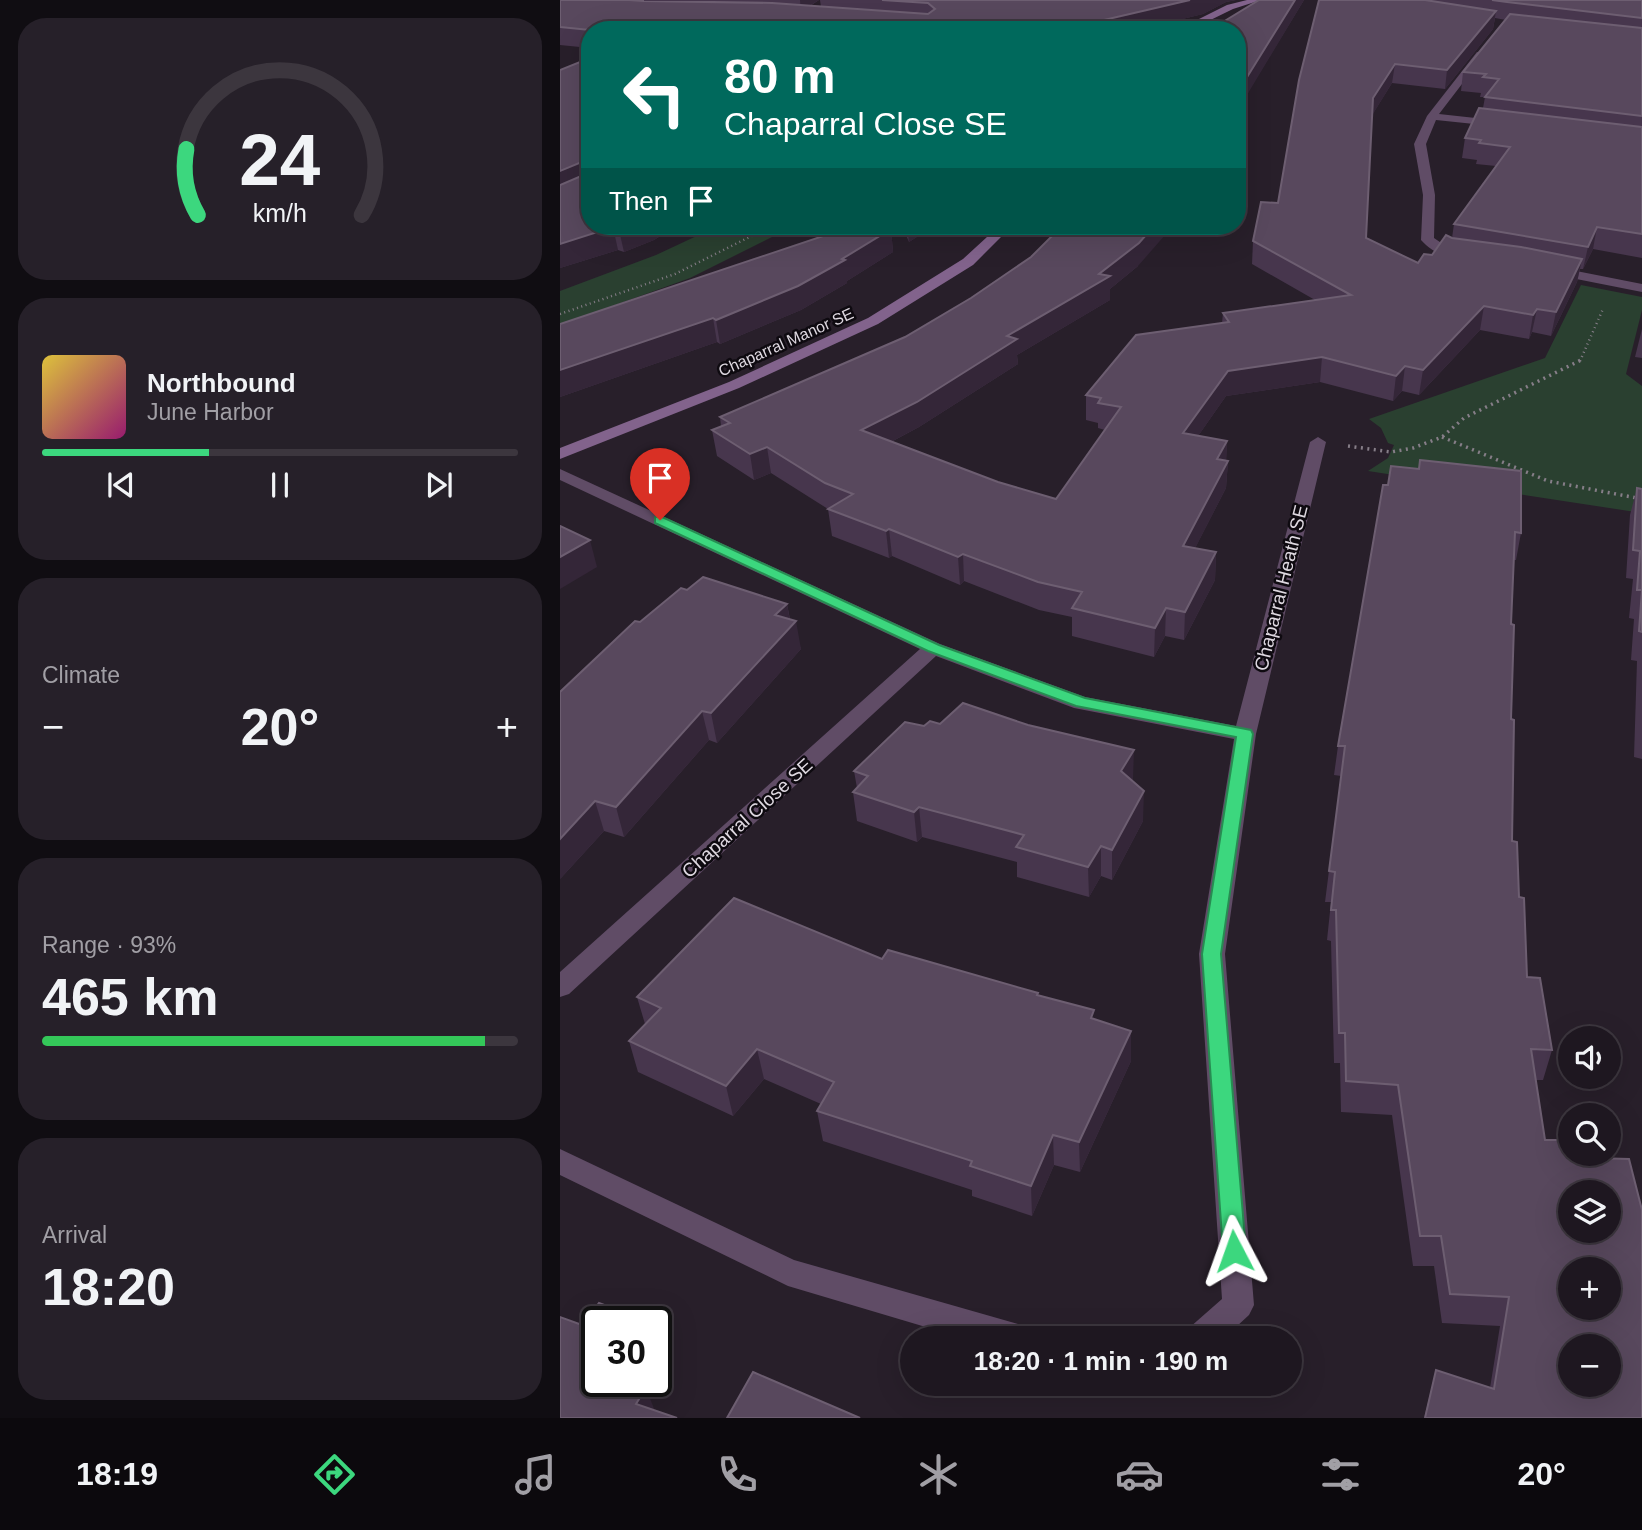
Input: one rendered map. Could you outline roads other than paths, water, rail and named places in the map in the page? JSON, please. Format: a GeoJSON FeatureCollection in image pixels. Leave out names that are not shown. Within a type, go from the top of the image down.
{"type":"FeatureCollection","features":[{"type":"Feature","properties":{"kind":"street"},"geometry":{"type":"LineString","coordinates":[[1201,21],[1230,7],[1257,0]]}},
{"type":"Feature","properties":{"kind":"street"},"geometry":{"type":"LineString","coordinates":[[1476,257],[1449,254],[1426,240],[1429,195],[1420,144],[1432,116],[1488,45]]}},
{"type":"Feature","properties":{"kind":"street"},"geometry":{"type":"LineString","coordinates":[[1432,116],[1512,125]]}},
{"type":"Feature","properties":{"kind":"street","name":"Chaparral Manor SE"},"geometry":{"type":"LineString","coordinates":[[560,454],[734,385],[873,321],[968,262],[996,235]]}},
{"type":"Feature","properties":{"kind":"street"},"geometry":{"type":"LineString","coordinates":[[1543,268],[1638,287]]}},
{"type":"Feature","properties":{"kind":"street","name":"Chaparral Heath SE"},"geometry":{"type":"LineString","coordinates":[[1245,734],[1318,442]]}},
{"type":"Feature","properties":{"kind":"street"},"geometry":{"type":"LineString","coordinates":[[560,474],[933,648],[1081,703],[1245,734],[1212,954],[1238,1305],[1215,1326]]}},
{"type":"Feature","properties":{"kind":"street","name":"Chaparral Close SE"},"geometry":{"type":"LineString","coordinates":[[560,987],[933,648]]}},
{"type":"Feature","properties":{"kind":"street"},"geometry":{"type":"LineString","coordinates":[[560,1161],[788,1272],[973,1326]]}}]}
